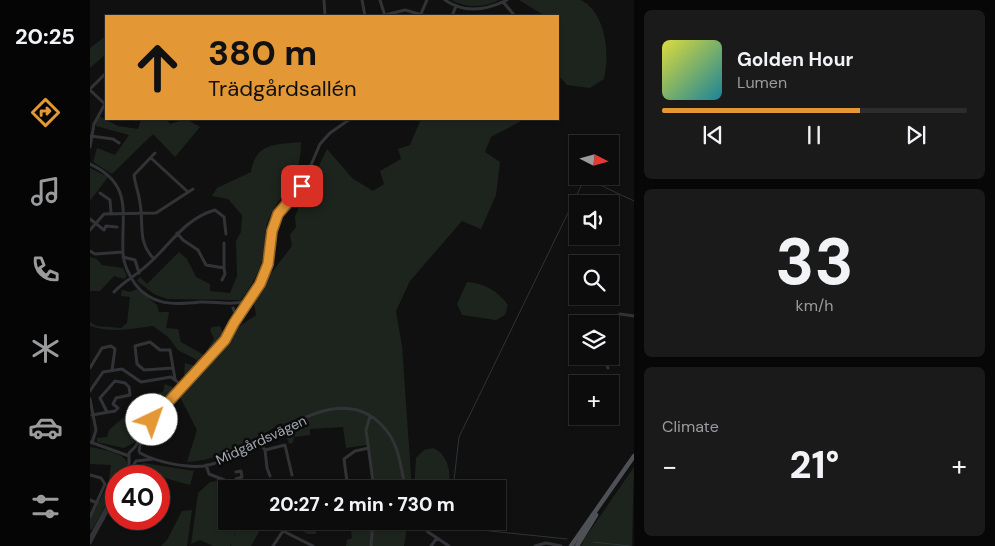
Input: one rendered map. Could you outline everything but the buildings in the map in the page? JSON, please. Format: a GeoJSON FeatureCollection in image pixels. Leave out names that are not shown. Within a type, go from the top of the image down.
{"type":"FeatureCollection","features":[{"type":"Feature","properties":{"kind":"main road"},"geometry":{"type":"LineString","coordinates":[[571,546],[634,456]]}},
{"type":"Feature","properties":{"kind":"main road"},"geometry":{"type":"LineString","coordinates":[[577,546],[592,520],[634,460]]}},
{"type":"Feature","properties":{"kind":"street"},"geometry":{"type":"LineString","coordinates":[[324,0],[326,15]]}},
{"type":"Feature","properties":{"kind":"street"},"geometry":{"type":"LineString","coordinates":[[362,0],[365,15]]}},
{"type":"Feature","properties":{"kind":"street"},"geometry":{"type":"LineString","coordinates":[[380,0],[385,15]]}},
{"type":"Feature","properties":{"kind":"street"},"geometry":{"type":"LineString","coordinates":[[388,15],[405,10],[420,15],[426,0]]}},
{"type":"Feature","properties":{"kind":"street"},"geometry":{"type":"LineString","coordinates":[[445,0],[456,6],[477,10],[505,1],[514,15]]}},
{"type":"Feature","properties":{"kind":"street"},"geometry":{"type":"LineString","coordinates":[[452,15],[456,6]]}},
{"type":"Feature","properties":{"kind":"street"},"geometry":{"type":"LineString","coordinates":[[477,10],[477,15]]}},
{"type":"Feature","properties":{"kind":"street"},"geometry":{"type":"LineString","coordinates":[[105,74],[90,89],[105,103]]}},
{"type":"Feature","properties":{"kind":"street"},"geometry":{"type":"LineString","coordinates":[[90,147],[91,136],[98,114],[105,105]]}},
{"type":"Feature","properties":{"kind":"street"},"geometry":{"type":"LineString","coordinates":[[127,465],[132,450],[152,420],[219,349],[260,284],[268,264],[272,231],[278,214],[302,186],[320,144],[330,133],[349,120]]}},
{"type":"Feature","properties":{"kind":"street"},"geometry":{"type":"LineString","coordinates":[[91,136],[114,139],[119,143]]}},
{"type":"Feature","properties":{"kind":"street"},"geometry":{"type":"LineString","coordinates":[[154,259],[144,248],[141,239],[141,213],[134,175],[155,152]]}},
{"type":"Feature","properties":{"kind":"street"},"geometry":{"type":"LineString","coordinates":[[151,158],[188,192]]}},
{"type":"Feature","properties":{"kind":"street"},"geometry":{"type":"LineString","coordinates":[[90,164],[113,180],[122,196],[124,213],[123,257],[131,278],[141,292],[151,300],[168,304],[241,303],[252,297]]}},
{"type":"Feature","properties":{"kind":"street"},"geometry":{"type":"LineString","coordinates":[[90,230],[104,214],[111,212],[141,213],[162,210],[193,189]]}},
{"type":"Feature","properties":{"kind":"street"},"geometry":{"type":"LineString","coordinates":[[100,193],[110,200],[111,212]]}},
{"type":"Feature","properties":{"kind":"street"},"geometry":{"type":"LineString","coordinates":[[114,292],[139,273],[177,233],[191,222],[215,210],[224,217],[226,234]]}},
{"type":"Feature","properties":{"kind":"street"},"geometry":{"type":"LineString","coordinates":[[90,219],[104,230],[106,226],[116,227]]}},
{"type":"Feature","properties":{"kind":"street"},"geometry":{"type":"LineString","coordinates":[[177,233],[182,240],[198,250],[206,265],[224,268]]}},
{"type":"Feature","properties":{"kind":"street"},"geometry":{"type":"LineString","coordinates":[[222,280],[225,274],[224,243]]}},
{"type":"Feature","properties":{"kind":"street"},"geometry":{"type":"LineString","coordinates":[[90,252],[95,254],[123,252]]}},
{"type":"Feature","properties":{"kind":"street"},"geometry":{"type":"LineString","coordinates":[[123,257],[135,260],[139,273]]}},
{"type":"Feature","properties":{"kind":"street"},"geometry":{"type":"LineString","coordinates":[[224,302],[233,308],[235,313],[234,323]]}},
{"type":"Feature","properties":{"kind":"street"},"geometry":{"type":"LineString","coordinates":[[233,308],[236,303]]}},
{"type":"Feature","properties":{"kind":"street"},"geometry":{"type":"LineString","coordinates":[[241,303],[245,307]]}},
{"type":"Feature","properties":{"kind":"street"},"geometry":{"type":"LineString","coordinates":[[235,313],[241,314]]}},
{"type":"Feature","properties":{"kind":"street"},"geometry":{"type":"LineString","coordinates":[[618,315],[634,316]]}},
{"type":"Feature","properties":{"kind":"street"},"geometry":{"type":"LineString","coordinates":[[173,368],[144,370],[137,364],[135,346],[150,342],[160,350],[170,350],[175,379]]}},
{"type":"Feature","properties":{"kind":"street"},"geometry":{"type":"LineString","coordinates":[[90,368],[102,348],[111,346],[115,348],[112,370]]}},
{"type":"Feature","properties":{"kind":"street"},"geometry":{"type":"LineString","coordinates":[[90,391],[103,372],[124,369],[141,382],[168,378],[175,379],[183,386]]}},
{"type":"Feature","properties":{"kind":"street"},"geometry":{"type":"LineString","coordinates":[[92,415],[106,412],[118,408],[113,404],[116,398],[130,395],[129,387],[125,383],[115,381],[100,398],[106,412]]}},
{"type":"Feature","properties":{"kind":"street"},"geometry":{"type":"LineString","coordinates":[[90,399],[96,430],[91,442],[119,451],[137,460]]}},
{"type":"Feature","properties":{"kind":"street","name":"Midgårdsvägen"},"geometry":{"type":"LineString","coordinates":[[119,451],[132,450],[156,459],[194,466],[206,465],[229,457],[289,424],[340,408],[359,411],[370,416],[382,426],[393,441],[404,480]]}},
{"type":"Feature","properties":{"kind":"street"},"geometry":{"type":"LineString","coordinates":[[370,416],[366,430],[373,480]]}},
{"type":"Feature","properties":{"kind":"street"},"geometry":{"type":"LineString","coordinates":[[90,430],[96,430]]}},
{"type":"Feature","properties":{"kind":"street"},"geometry":{"type":"LineString","coordinates":[[133,465],[140,452],[142,437]]}},
{"type":"Feature","properties":{"kind":"street"},"geometry":{"type":"LineString","coordinates":[[258,440],[264,450],[266,468],[270,476]]}},
{"type":"Feature","properties":{"kind":"street"},"geometry":{"type":"LineString","coordinates":[[264,450],[286,445],[292,475]]}},
{"type":"Feature","properties":{"kind":"street"},"geometry":{"type":"LineString","coordinates":[[347,480],[344,459],[355,450],[369,448]]}},
{"type":"Feature","properties":{"kind":"street","name":"Midgårdsvägen"},"geometry":{"type":"LineString","coordinates":[[137,460],[156,459]]}},
{"type":"Feature","properties":{"kind":"street"},"geometry":{"type":"LineString","coordinates":[[206,465],[209,474],[224,480]]}},
{"type":"Feature","properties":{"kind":"street"},"geometry":{"type":"LineString","coordinates":[[236,472],[241,471],[242,477],[236,479]]}},
{"type":"Feature","properties":{"kind":"street"},"geometry":{"type":"LineString","coordinates":[[90,475],[102,478],[104,481],[90,517]]}},
{"type":"Feature","properties":{"kind":"street"},"geometry":{"type":"LineString","coordinates":[[90,500],[97,503]]}},
{"type":"Feature","properties":{"kind":"street"},"geometry":{"type":"LineString","coordinates":[[90,538],[105,510]]}},
{"type":"Feature","properties":{"kind":"street"},"geometry":{"type":"LineString","coordinates":[[90,543],[105,516]]}},
{"type":"Feature","properties":{"kind":"street"},"geometry":{"type":"LineString","coordinates":[[371,546],[372,530]]}},
{"type":"Feature","properties":{"kind":"street"},"geometry":{"type":"LineString","coordinates":[[429,530],[449,546]]}},
{"type":"Feature","properties":{"kind":"street"},"geometry":{"type":"LineString","coordinates":[[274,546],[283,531],[313,546]]}},
{"type":"Feature","properties":{"kind":"street"},"geometry":{"type":"LineString","coordinates":[[431,546],[437,538]]}},
{"type":"Feature","properties":{"kind":"street"},"geometry":{"type":"LineString","coordinates":[[541,545],[550,546]]}},
{"type":"Feature","properties":{"kind":"street"},"geometry":{"type":"LineString","coordinates":[[535,546],[561,546]]}},
{"type":"Feature","properties":{"kind":"shaded area"},"geometry":{"type":"Polygon","coordinates":[[[451,0],[499,0],[481,6],[469,6],[451,0]]]}},
{"type":"Feature","properties":{"kind":"shaded area"},"geometry":{"type":"Polygon","coordinates":[[[519,0],[581,0],[589,6],[596,14],[604,35],[606,69],[604,79],[590,88],[567,85],[559,76],[559,15],[543,15],[519,0]]]}},
{"type":"Feature","properties":{"kind":"shaded area"},"geometry":{"type":"Polygon","coordinates":[[[105,37],[105,55],[90,68],[90,48],[105,37]]]}},
{"type":"Feature","properties":{"kind":"shaded area"},"geometry":{"type":"Polygon","coordinates":[[[97,115],[118,126],[138,129],[141,120],[167,120],[170,124],[188,120],[200,127],[175,157],[153,134],[112,174],[93,162],[97,148],[115,155],[129,135],[96,126],[97,115]]]}},
{"type":"Feature","properties":{"kind":"shaded area"},"geometry":{"type":"Polygon","coordinates":[[[421,120],[523,120],[491,137],[485,152],[500,162],[496,195],[481,229],[462,221],[410,281],[396,311],[402,346],[411,480],[375,480],[367,445],[346,448],[343,427],[310,429],[310,435],[294,437],[293,443],[289,444],[282,423],[225,454],[187,462],[197,430],[180,397],[232,339],[237,328],[256,315],[254,303],[269,276],[292,246],[290,235],[296,227],[295,217],[299,206],[313,188],[313,178],[327,149],[352,178],[373,191],[384,184],[380,171],[401,159],[398,149],[410,145],[421,120]]]}},
{"type":"Feature","properties":{"kind":"shaded area"},"geometry":{"type":"Polygon","coordinates":[[[301,142],[298,167],[290,185],[268,221],[261,265],[241,300],[167,299],[154,294],[137,281],[140,277],[147,284],[179,252],[187,259],[196,277],[210,284],[210,291],[230,293],[237,276],[236,241],[241,232],[242,215],[228,199],[212,196],[217,188],[251,172],[257,155],[262,150],[275,145],[301,142]]]}},
{"type":"Feature","properties":{"kind":"shaded area"},"geometry":{"type":"Polygon","coordinates":[[[90,168],[108,177],[90,201],[90,168]]]}},
{"type":"Feature","properties":{"kind":"shaded area"},"geometry":{"type":"Polygon","coordinates":[[[90,257],[97,259],[102,265],[123,268],[127,276],[124,279],[114,276],[100,291],[90,291],[90,257]]]}},
{"type":"Feature","properties":{"kind":"shaded area"},"geometry":{"type":"Polygon","coordinates":[[[467,282],[485,286],[500,296],[508,305],[505,315],[496,320],[462,315],[457,304],[467,282]]]}},
{"type":"Feature","properties":{"kind":"shaded area"},"geometry":{"type":"Polygon","coordinates":[[[137,289],[157,305],[159,312],[169,312],[166,328],[178,329],[181,342],[204,355],[214,339],[210,330],[212,327],[220,326],[224,336],[217,347],[186,380],[184,378],[185,363],[195,366],[197,360],[178,350],[168,337],[153,326],[114,330],[90,326],[90,322],[97,326],[121,328],[127,323],[130,297],[121,296],[122,290],[130,292],[137,289]]]}},
{"type":"Feature","properties":{"kind":"shaded area"},"geometry":{"type":"Polygon","coordinates":[[[165,384],[177,389],[146,423],[137,441],[124,448],[97,442],[97,438],[107,437],[109,430],[151,394],[163,392],[165,384]]]}},
{"type":"Feature","properties":{"kind":"shaded area"},"geometry":{"type":"Polygon","coordinates":[[[90,447],[119,455],[123,457],[127,465],[111,465],[90,464],[90,447]]]}},
{"type":"Feature","properties":{"kind":"shaded area"},"geometry":{"type":"Polygon","coordinates":[[[433,448],[442,455],[448,465],[449,480],[415,480],[416,458],[424,450],[433,448]]]}},
{"type":"Feature","properties":{"kind":"shaded area"},"geometry":{"type":"Polygon","coordinates":[[[144,463],[156,465],[139,465],[144,463]]]}},
{"type":"Feature","properties":{"kind":"shaded area"},"geometry":{"type":"Polygon","coordinates":[[[170,467],[194,471],[190,485],[170,480],[170,467]]]}},
{"type":"Feature","properties":{"kind":"shaded area"},"geometry":{"type":"Polygon","coordinates":[[[634,467],[632,546],[581,546],[585,538],[634,467]]]}},
{"type":"Feature","properties":{"kind":"shaded area"},"geometry":{"type":"Polygon","coordinates":[[[210,482],[218,482],[218,530],[235,530],[234,540],[235,530],[260,530],[251,546],[231,546],[232,543],[230,546],[213,546],[200,540],[191,544],[198,493],[210,482]]]}},
{"type":"Feature","properties":{"kind":"shaded area"},"geometry":{"type":"Polygon","coordinates":[[[105,490],[105,506],[92,530],[90,529],[90,518],[105,490]]]}},
{"type":"Feature","properties":{"kind":"shaded area"},"geometry":{"type":"Polygon","coordinates":[[[192,510],[187,546],[161,546],[167,540],[182,511],[192,510]]]}},
{"type":"Feature","properties":{"kind":"shaded area"},"geometry":{"type":"Polygon","coordinates":[[[300,530],[317,530],[316,534],[308,534],[300,530]]]}},
{"type":"Feature","properties":{"kind":"shaded area"},"geometry":{"type":"Polygon","coordinates":[[[351,530],[407,530],[404,546],[346,546],[347,540],[352,538],[351,530]]]}},
{"type":"Feature","properties":{"kind":"waterway"},"geometry":{"type":"LineString","coordinates":[[454,480],[459,437],[585,178],[634,201]]}},
{"type":"Feature","properties":{"kind":"waterway"},"geometry":{"type":"LineString","coordinates":[[480,530],[567,539]]}},
{"type":"Feature","properties":{"kind":"waterway"},"geometry":{"type":"LineString","coordinates":[[593,542],[630,546]]}},
{"type":"Feature","properties":{"kind":"route"},"geometry":{"type":"LineString","coordinates":[[152,420],[219,349],[230,333],[234,323],[245,310],[246,304],[260,284],[268,264],[273,224],[285,204],[302,186]]}}]}
